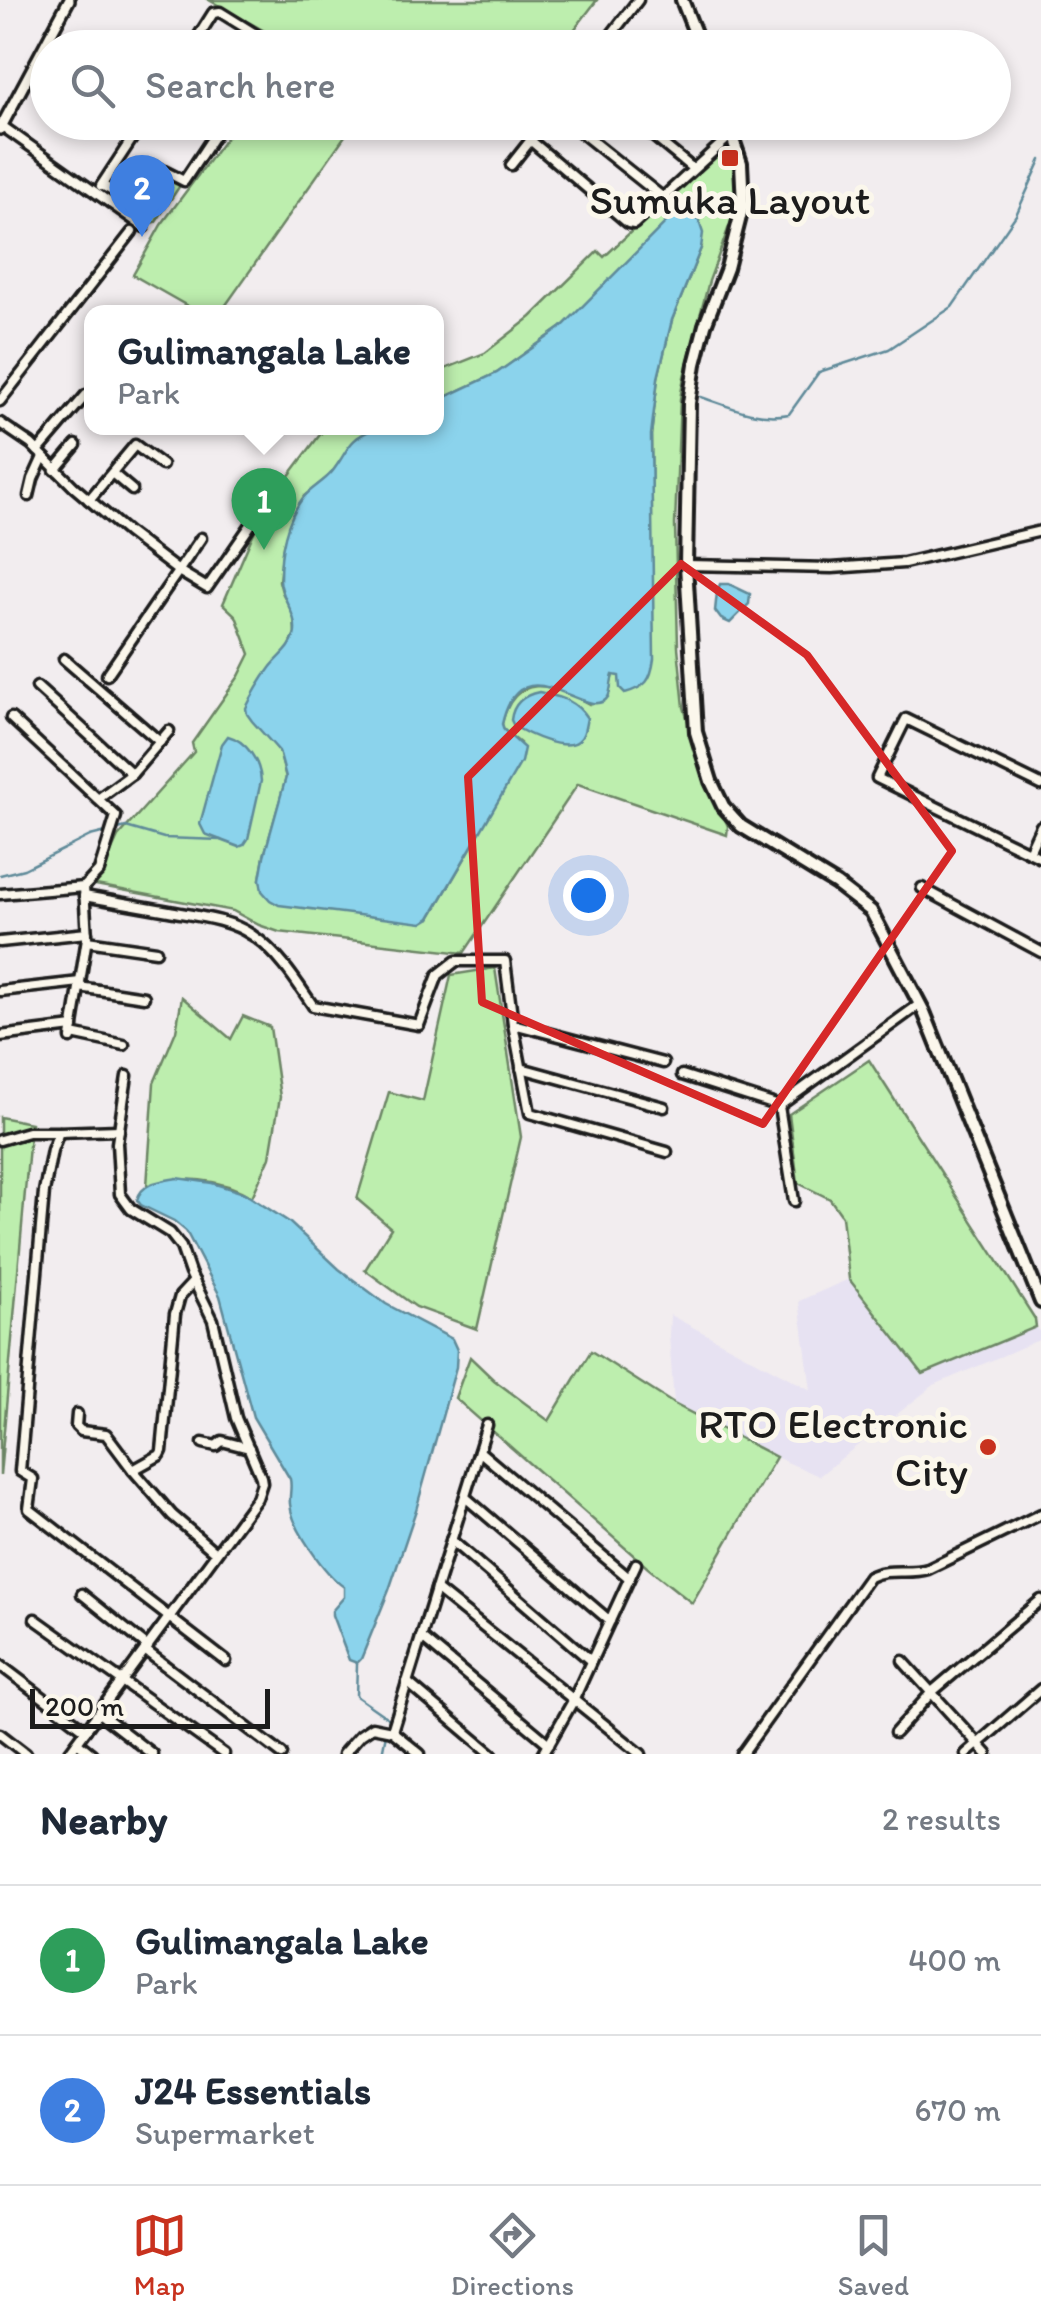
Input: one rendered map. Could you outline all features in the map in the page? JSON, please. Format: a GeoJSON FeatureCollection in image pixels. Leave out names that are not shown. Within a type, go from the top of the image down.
{"type":"FeatureCollection","features":[{"type":"Feature","properties":{"kind":"main road"},"geometry":{"type":"LineString","coordinates":[[682,0],[694,30]]}},
{"type":"Feature","properties":{"kind":"main road"},"geometry":{"type":"LineString","coordinates":[[733,140],[741,163],[743,206],[695,364],[689,403],[686,565],[696,732],[711,781],[723,806],[741,826],[836,884],[871,911],[920,1004],[1041,1302]]}},
{"type":"Feature","properties":{"kind":"street"},"geometry":{"type":"LineString","coordinates":[[54,30],[70,0]]}},
{"type":"Feature","properties":{"kind":"street"},"geometry":{"type":"LineString","coordinates":[[616,30],[638,0]]}},
{"type":"Feature","properties":{"kind":"street"},"geometry":{"type":"LineString","coordinates":[[203,30],[215,12],[249,30]]}},
{"type":"Feature","properties":{"kind":"street"},"geometry":{"type":"LineString","coordinates":[[30,74],[1,128],[99,190],[105,200],[144,228]]}},
{"type":"Feature","properties":{"kind":"street"},"geometry":{"type":"LineString","coordinates":[[99,190],[131,140]]}},
{"type":"Feature","properties":{"kind":"street"},"geometry":{"type":"LineString","coordinates":[[99,190],[111,191],[131,202],[156,167],[184,181],[212,140]]}},
{"type":"Feature","properties":{"kind":"street"},"geometry":{"type":"LineString","coordinates":[[511,165],[530,140],[628,224],[634,224],[725,140]]}},
{"type":"Feature","properties":{"kind":"street"},"geometry":{"type":"LineString","coordinates":[[590,140],[662,198]]}},
{"type":"Feature","properties":{"kind":"street"},"geometry":{"type":"LineString","coordinates":[[658,140],[692,168]]}},
{"type":"Feature","properties":{"kind":"street"},"geometry":{"type":"LineString","coordinates":[[105,200],[111,191]]}},
{"type":"Feature","properties":{"kind":"street"},"geometry":{"type":"LineString","coordinates":[[0,401],[132,232]]}},
{"type":"Feature","properties":{"kind":"street"},"geometry":{"type":"LineString","coordinates":[[29,496],[41,454],[84,399]]}},
{"type":"Feature","properties":{"kind":"street"},"geometry":{"type":"LineString","coordinates":[[0,423],[41,454],[126,532],[207,588],[250,526]]}},
{"type":"Feature","properties":{"kind":"street"},"geometry":{"type":"LineString","coordinates":[[89,500],[135,444],[162,465]]}},
{"type":"Feature","properties":{"kind":"street"},"geometry":{"type":"LineString","coordinates":[[55,470],[76,445]]}},
{"type":"Feature","properties":{"kind":"street"},"geometry":{"type":"LineString","coordinates":[[112,473],[132,490]]}},
{"type":"Feature","properties":{"kind":"street"},"geometry":{"type":"LineString","coordinates":[[686,565],[832,568],[904,562],[1041,531]]}},
{"type":"Feature","properties":{"kind":"street"},"geometry":{"type":"LineString","coordinates":[[107,675],[201,538]]}},
{"type":"Feature","properties":{"kind":"street"},"geometry":{"type":"LineString","coordinates":[[64,659],[160,742]]}},
{"type":"Feature","properties":{"kind":"street"},"geometry":{"type":"LineString","coordinates":[[37,688],[132,774]]}},
{"type":"Feature","properties":{"kind":"street"},"geometry":{"type":"LineString","coordinates":[[11,718],[116,816],[99,871],[84,892],[87,937],[72,1033]]}},
{"type":"Feature","properties":{"kind":"street"},"geometry":{"type":"LineString","coordinates":[[1041,785],[906,718],[877,778],[1041,858]]}},
{"type":"Feature","properties":{"kind":"street"},"geometry":{"type":"LineString","coordinates":[[98,800],[132,774],[169,730]]}},
{"type":"Feature","properties":{"kind":"street"},"geometry":{"type":"LineString","coordinates":[[1028,852],[1041,826]]}},
{"type":"Feature","properties":{"kind":"street"},"geometry":{"type":"LineString","coordinates":[[922,888],[1041,952]]}},
{"type":"Feature","properties":{"kind":"street"},"geometry":{"type":"LineString","coordinates":[[0,894],[84,892],[201,917],[252,935],[313,1006],[419,1024],[438,975],[456,961],[505,961],[530,1113],[668,1152]]}},
{"type":"Feature","properties":{"kind":"street"},"geometry":{"type":"LineString","coordinates":[[0,942],[87,937],[156,951]]}},
{"type":"Feature","properties":{"kind":"street"},"geometry":{"type":"LineString","coordinates":[[0,990],[80,985],[144,997]]}},
{"type":"Feature","properties":{"kind":"street"},"geometry":{"type":"LineString","coordinates":[[779,1106],[920,1004]]}},
{"type":"Feature","properties":{"kind":"street"},"geometry":{"type":"LineString","coordinates":[[513,1024],[663,1063]]}},
{"type":"Feature","properties":{"kind":"street"},"geometry":{"type":"LineString","coordinates":[[0,1036],[72,1033],[124,1046]]}},
{"type":"Feature","properties":{"kind":"street"},"geometry":{"type":"LineString","coordinates":[[522,1068],[664,1107]]}},
{"type":"Feature","properties":{"kind":"street"},"geometry":{"type":"LineString","coordinates":[[682,1075],[779,1106]]}},
{"type":"Feature","properties":{"kind":"street"},"geometry":{"type":"LineString","coordinates":[[68,1754],[260,1490],[261,1477],[236,1418],[213,1320],[175,1237],[131,1209],[120,1194],[119,1130],[127,1076]]}},
{"type":"Feature","properties":{"kind":"street"},"geometry":{"type":"LineString","coordinates":[[779,1106],[794,1201]]}},
{"type":"Feature","properties":{"kind":"street"},"geometry":{"type":"LineString","coordinates":[[0,1140],[28,1132],[119,1130]]}},
{"type":"Feature","properties":{"kind":"street"},"geometry":{"type":"LineString","coordinates":[[59,1132],[44,1192],[20,1470],[33,1479],[30,1509],[226,1661]]}},
{"type":"Feature","properties":{"kind":"street"},"geometry":{"type":"LineString","coordinates":[[132,1470],[162,1452],[175,1314],[180,1296],[194,1281]]}},
{"type":"Feature","properties":{"kind":"street"},"geometry":{"type":"LineString","coordinates":[[77,1414],[76,1426],[81,1431],[106,1434],[172,1515],[216,1553]]}},
{"type":"Feature","properties":{"kind":"street"},"geometry":{"type":"LineString","coordinates":[[392,1731],[487,1424]]}},
{"type":"Feature","properties":{"kind":"street"},"geometry":{"type":"LineString","coordinates":[[202,1443],[216,1446],[222,1441],[249,1448]]}},
{"type":"Feature","properties":{"kind":"street"},"geometry":{"type":"LineString","coordinates":[[478,1451],[630,1578]]}},
{"type":"Feature","properties":{"kind":"street"},"geometry":{"type":"LineString","coordinates":[[464,1496],[610,1621]]}},
{"type":"Feature","properties":{"kind":"street"},"geometry":{"type":"LineString","coordinates":[[742,1754],[869,1577],[888,1571],[928,1569],[1041,1514]]}},
{"type":"Feature","properties":{"kind":"street"},"geometry":{"type":"LineString","coordinates":[[451,1540],[592,1661]]}},
{"type":"Feature","properties":{"kind":"street"},"geometry":{"type":"LineString","coordinates":[[544,1754],[573,1701],[636,1564]]}},
{"type":"Feature","properties":{"kind":"street"},"geometry":{"type":"LineString","coordinates":[[436,1589],[641,1754]]}},
{"type":"Feature","properties":{"kind":"street"},"geometry":{"type":"LineString","coordinates":[[82,1594],[282,1754]]}},
{"type":"Feature","properties":{"kind":"street"},"geometry":{"type":"LineString","coordinates":[[895,1733],[932,1691],[1041,1600]]}},
{"type":"Feature","properties":{"kind":"street"},"geometry":{"type":"LineString","coordinates":[[36,1620],[224,1754]]}},
{"type":"Feature","properties":{"kind":"street"},"geometry":{"type":"LineString","coordinates":[[421,1637],[549,1744]]}},
{"type":"Feature","properties":{"kind":"street"},"geometry":{"type":"LineString","coordinates":[[904,1660],[987,1754]]}},
{"type":"Feature","properties":{"kind":"street"},"geometry":{"type":"LineString","coordinates":[[0,1665],[86,1730]]}},
{"type":"Feature","properties":{"kind":"street"},"geometry":{"type":"LineString","coordinates":[[407,1682],[492,1754]]}},
{"type":"Feature","properties":{"kind":"street"},"geometry":{"type":"LineString","coordinates":[[966,1754],[1041,1689]]}},
{"type":"Feature","properties":{"kind":"street"},"geometry":{"type":"LineString","coordinates":[[99,1713],[152,1754]]}},
{"type":"Feature","properties":{"kind":"street"},"geometry":{"type":"LineString","coordinates":[[343,1754],[372,1727],[392,1731],[420,1754]]}},
{"type":"Feature","properties":{"kind":"street"},"geometry":{"type":"LineString","coordinates":[[0,1734],[26,1754]]}},
{"type":"Feature","properties":{"kind":"street"},"geometry":{"type":"LineString","coordinates":[[77,1742],[92,1754]]}},
{"type":"Feature","properties":{"kind":"highlighted area"},"geometry":{"type":"Polygon","coordinates":[[[681,564],[807,655],[952,851],[763,1124],[482,1002],[468,777],[681,564]]]}},
{"type":"Feature","properties":{"kind":"shaded area"},"geometry":{"type":"Polygon","coordinates":[[[849,1279],[923,1374],[1036,1327],[1041,1339],[934,1385],[819,1476],[757,1449],[674,1404],[670,1315],[811,1390],[799,1301],[849,1279]]]}},
{"type":"Feature","properties":{"kind":"green space"},"geometry":{"type":"Polygon","coordinates":[[[209,0],[597,0],[574,30],[263,30],[209,0]]]}},
{"type":"Feature","properties":{"kind":"green space"},"geometry":{"type":"Polygon","coordinates":[[[224,140],[342,140],[226,305],[186,305],[133,275],[161,225],[224,140]]]}},
{"type":"Feature","properties":{"kind":"green space"},"geometry":{"type":"Polygon","coordinates":[[[727,142],[736,168],[737,205],[709,281],[684,377],[675,525],[678,647],[684,707],[701,768],[728,826],[727,835],[578,784],[464,953],[279,932],[233,911],[96,885],[118,837],[194,752],[192,743],[250,654],[236,616],[223,604],[264,509],[320,435],[363,435],[330,475],[304,496],[283,545],[279,581],[294,616],[295,634],[289,648],[272,666],[268,737],[279,751],[286,778],[260,879],[430,918],[478,836],[520,743],[502,724],[515,696],[536,686],[548,687],[589,704],[608,696],[613,674],[619,676],[621,688],[652,518],[651,435],[658,378],[672,320],[701,248],[581,309],[497,373],[444,398],[444,369],[485,353],[531,317],[598,251],[604,257],[727,142]]]}},
{"type":"Feature","properties":{"kind":"green space"},"geometry":{"type":"Polygon","coordinates":[[[162,172],[181,184],[152,223],[132,209],[155,174],[162,172]]]}},
{"type":"Feature","properties":{"kind":"green space"},"geometry":{"type":"Polygon","coordinates":[[[495,968],[521,1137],[477,1329],[416,1307],[365,1270],[391,1228],[357,1199],[389,1092],[423,1101],[451,975],[495,968]]]}},
{"type":"Feature","properties":{"kind":"green space"},"geometry":{"type":"Polygon","coordinates":[[[182,997],[231,1039],[243,1016],[270,1027],[280,1097],[270,1157],[252,1197],[200,1180],[173,1180],[147,1186],[154,1083],[176,1031],[182,997]]]}},
{"type":"Feature","properties":{"kind":"green space"},"geometry":{"type":"Polygon","coordinates":[[[869,1060],[1035,1319],[1036,1327],[923,1374],[849,1279],[842,1216],[830,1199],[798,1183],[789,1114],[869,1060]]]}},
{"type":"Feature","properties":{"kind":"green space"},"geometry":{"type":"Polygon","coordinates":[[[0,1117],[31,1123],[0,1476],[0,1117]]]}},
{"type":"Feature","properties":{"kind":"green space"},"geometry":{"type":"Polygon","coordinates":[[[591,1351],[674,1404],[776,1457],[692,1603],[455,1398],[470,1357],[549,1421],[591,1351]]]}},
{"type":"Feature","properties":{"kind":"water"},"geometry":{"type":"Polygon","coordinates":[[[686,212],[699,221],[703,233],[701,248],[672,320],[658,378],[651,435],[654,659],[649,678],[625,693],[620,688],[619,676],[613,675],[608,697],[599,703],[539,686],[524,688],[511,700],[502,724],[524,748],[521,762],[430,918],[422,923],[279,905],[270,900],[262,891],[260,879],[286,777],[279,751],[252,721],[246,708],[263,677],[294,637],[294,621],[280,579],[285,536],[297,506],[332,472],[353,441],[363,435],[444,435],[444,398],[497,373],[562,327],[675,213],[686,212]]]}},
{"type":"Feature","properties":{"kind":"water"},"geometry":{"type":"Polygon","coordinates":[[[720,584],[750,594],[749,604],[730,623],[715,611],[720,584]]]}},
{"type":"Feature","properties":{"kind":"water"},"geometry":{"type":"Polygon","coordinates":[[[539,692],[566,700],[587,718],[578,741],[555,743],[514,726],[511,720],[517,704],[539,692]]]}},
{"type":"Feature","properties":{"kind":"water"},"geometry":{"type":"Polygon","coordinates":[[[228,736],[251,753],[261,781],[248,839],[239,847],[205,834],[200,824],[222,744],[228,736]]]}},
{"type":"Feature","properties":{"kind":"water"},"geometry":{"type":"Polygon","coordinates":[[[177,1178],[244,1193],[289,1222],[339,1269],[386,1304],[452,1339],[457,1350],[456,1367],[416,1510],[389,1590],[357,1663],[349,1660],[332,1615],[344,1597],[344,1587],[319,1561],[292,1514],[290,1479],[253,1417],[220,1296],[186,1231],[137,1200],[148,1186],[177,1178]]]}},
{"type":"Feature","properties":{"kind":"waterway"},"geometry":{"type":"LineString","coordinates":[[701,397],[755,414],[789,414],[819,372],[889,349],[952,307],[1016,215],[1041,160]]}},
{"type":"Feature","properties":{"kind":"waterway"},"geometry":{"type":"LineString","coordinates":[[0,875],[24,869],[90,836],[126,827],[164,838],[221,840]]}},
{"type":"Feature","properties":{"kind":"waterway"},"geometry":{"type":"LineString","coordinates":[[357,1664],[356,1696],[389,1719],[382,1754]]}},
{"type":"Feature","properties":{"kind":"place","name":"Sumuka Layout"},"geometry":{"type":"Point","coordinates":[730,158]}},
{"type":"Feature","properties":{"kind":"place","name":"J24 Essentials"},"geometry":{"type":"Point","coordinates":[142,237]}},
{"type":"Feature","properties":{"kind":"place","name":"Gulimangala Lake"},"geometry":{"type":"Point","coordinates":[264,550]}},
{"type":"Feature","properties":{"kind":"place","name":"RTO Electronic City"},"geometry":{"type":"Point","coordinates":[988,1447]}}]}
